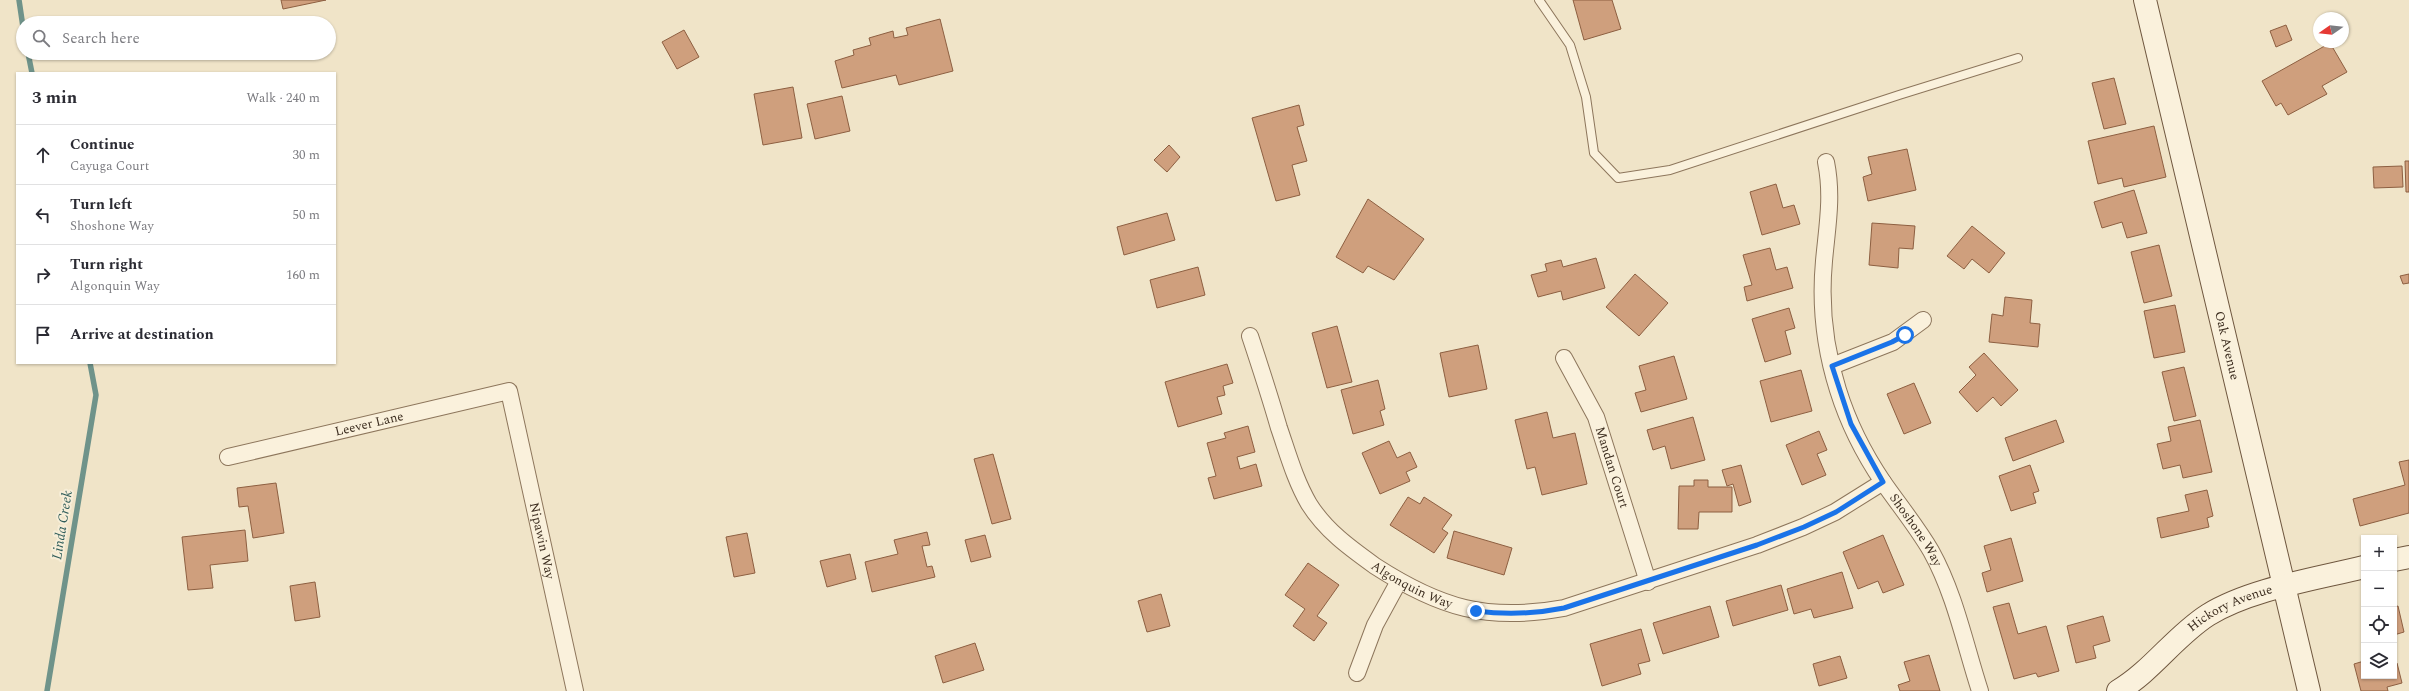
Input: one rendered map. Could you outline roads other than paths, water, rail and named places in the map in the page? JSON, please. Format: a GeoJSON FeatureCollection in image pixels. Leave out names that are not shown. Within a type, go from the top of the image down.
{"type":"FeatureCollection","features":[{"type":"Feature","properties":{"kind":"main road","name":"Oak Avenue"},"geometry":{"type":"LineString","coordinates":[[2144,0],[2309,691]]}},
{"type":"Feature","properties":{"kind":"main road"},"geometry":{"type":"LineString","coordinates":[[2397,559],[2409,557]]}},
{"type":"Feature","properties":{"kind":"main road","name":"Hickory Avenue"},"geometry":{"type":"LineString","coordinates":[[2118,691],[2134,681],[2208,616],[2232,602],[2285,586],[2361,568]]}},
{"type":"Feature","properties":{"kind":"street","name":"Shoshone Way"},"geometry":{"type":"LineString","coordinates":[[1826,162],[1830,181],[1830,211],[1824,262],[1823,297],[1826,333],[1832,366],[1851,424],[1883,482],[1912,520],[1944,578],[1980,691]]}},
{"type":"Feature","properties":{"kind":"street"},"geometry":{"type":"LineString","coordinates":[[1832,366],[1892,342],[1922,320]]}},
{"type":"Feature","properties":{"kind":"street","name":"Algonquin Way"},"geometry":{"type":"LineString","coordinates":[[1250,336],[1295,477],[1310,504],[1339,540],[1399,581],[1447,604],[1476,611],[1505,615],[1535,614],[1564,608],[1648,582],[1757,545],[1804,527],[1836,512],[1883,482]]}},
{"type":"Feature","properties":{"kind":"street","name":"Mandan Court"},"geometry":{"type":"LineString","coordinates":[[1564,358],[1596,417],[1648,582]]}},
{"type":"Feature","properties":{"kind":"street","name":"Leever Lane"},"geometry":{"type":"LineString","coordinates":[[228,457],[509,391]]}},
{"type":"Feature","properties":{"kind":"street","name":"Nipawin Way"},"geometry":{"type":"LineString","coordinates":[[509,391],[575,691]]}},
{"type":"Feature","properties":{"kind":"street"},"geometry":{"type":"LineString","coordinates":[[1357,673],[1375,625],[1399,581]]}},
{"type":"Feature","properties":{"kind":"lane"},"geometry":{"type":"LineString","coordinates":[[1538,0],[1570,45],[1586,97],[1594,153],[1618,178],[1670,170],[1899,95],[2018,58]]}},
{"type":"Feature","properties":{"kind":"waterway","name":"Linda Creek"},"geometry":{"type":"LineString","coordinates":[[19,0],[21,16]]}},
{"type":"Feature","properties":{"kind":"waterway","name":"Linda Creek"},"geometry":{"type":"LineString","coordinates":[[29,60],[32,72]]}},
{"type":"Feature","properties":{"kind":"waterway","name":"Linda Creek"},"geometry":{"type":"LineString","coordinates":[[47,691],[96,395],[90,364]]}}]}
